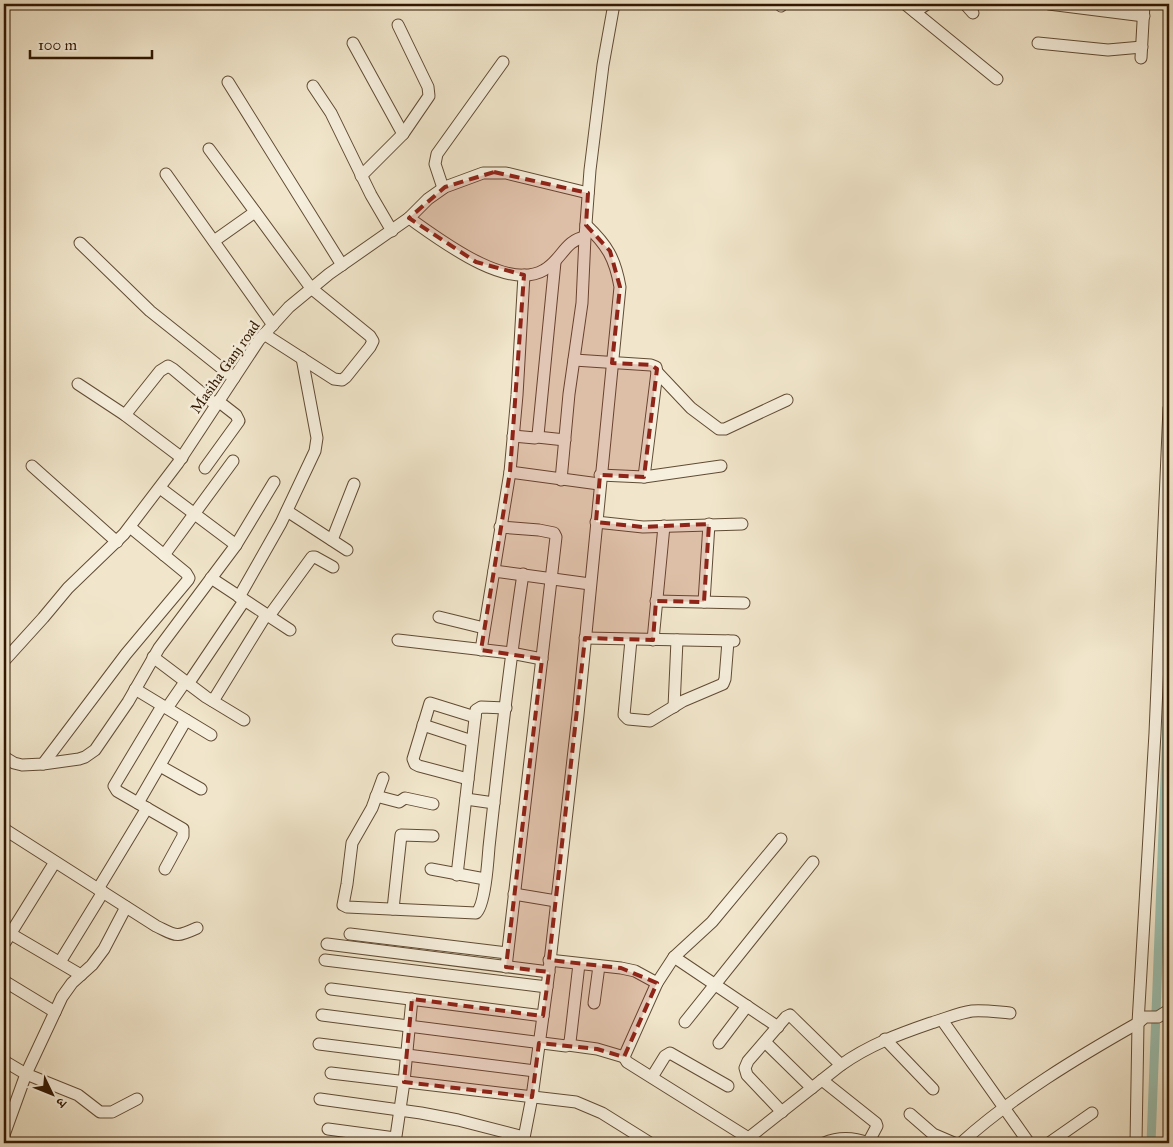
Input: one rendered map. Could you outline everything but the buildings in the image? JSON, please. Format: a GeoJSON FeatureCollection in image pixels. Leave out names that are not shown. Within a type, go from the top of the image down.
{"type":"FeatureCollection","features":[{"type":"Feature","properties":{"kind":"street"},"geometry":{"type":"LineString","coordinates":[[561,480],[568,394],[582,304],[590,170],[614,4]]}},
{"type":"Feature","properties":{"kind":"street"},"geometry":{"type":"LineString","coordinates":[[905,4],[997,79]]}},
{"type":"Feature","properties":{"kind":"street"},"geometry":{"type":"LineString","coordinates":[[915,12],[927,4]]}},
{"type":"Feature","properties":{"kind":"street"},"geometry":{"type":"LineString","coordinates":[[965,4],[973,13]]}},
{"type":"Feature","properties":{"kind":"street"},"geometry":{"type":"LineString","coordinates":[[1038,43],[1141,52],[1144,10],[1049,4]]}},
{"type":"Feature","properties":{"kind":"street"},"geometry":{"type":"LineString","coordinates":[[361,176],[403,134],[426,102],[430,92],[398,25]]}},
{"type":"Feature","properties":{"kind":"street"},"geometry":{"type":"LineString","coordinates":[[353,43],[403,134]]}},
{"type":"Feature","properties":{"kind":"street"},"geometry":{"type":"LineString","coordinates":[[444,188],[435,164],[437,154],[503,62]]}},
{"type":"Feature","properties":{"kind":"street"},"geometry":{"type":"LineString","coordinates":[[228,82],[342,265]]}},
{"type":"Feature","properties":{"kind":"street"},"geometry":{"type":"LineString","coordinates":[[313,86],[331,113],[361,176],[392,231]]}},
{"type":"Feature","properties":{"kind":"street"},"geometry":{"type":"LineString","coordinates":[[209,148],[311,288],[370,336],[372,344],[342,380],[334,379],[264,334]]}},
{"type":"Feature","properties":{"kind":"street","name":"Masiha Ganj road"},"geometry":{"type":"LineString","coordinates":[[4,662],[68,588],[117,542],[130,527],[182,458],[264,334],[289,307],[311,288],[392,231],[409,218],[428,199],[444,188],[483,173],[506,173],[588,193]]}},
{"type":"Feature","properties":{"kind":"street"},"geometry":{"type":"LineString","coordinates":[[166,174],[273,325]]}},
{"type":"Feature","properties":{"kind":"street"},"geometry":{"type":"LineString","coordinates":[[214,241],[255,212]]}},
{"type":"Feature","properties":{"kind":"street"},"geometry":{"type":"LineString","coordinates":[[409,218],[476,262],[506,273],[524,275],[541,272],[554,262],[576,238],[585,237]]}},
{"type":"Feature","properties":{"kind":"street"},"geometry":{"type":"LineString","coordinates":[[320,1099],[458,1120],[524,1140],[532,1097],[549,972],[620,287],[617,270],[606,245],[586,225]]}},
{"type":"Feature","properties":{"kind":"street"},"geometry":{"type":"LineString","coordinates":[[80,243],[150,311],[234,378]]}},
{"type":"Feature","properties":{"kind":"street"},"geometry":{"type":"LineString","coordinates":[[537,437],[554,262]]}},
{"type":"Feature","properties":{"kind":"street"},"geometry":{"type":"LineString","coordinates":[[481,650],[510,472],[524,275]]}},
{"type":"Feature","properties":{"kind":"street"},"geometry":{"type":"LineString","coordinates":[[165,869],[184,832],[179,826],[116,790],[114,786],[164,707],[186,683],[241,599],[287,511],[317,444],[302,358]]}},
{"type":"Feature","properties":{"kind":"street"},"geometry":{"type":"LineString","coordinates":[[574,360],[651,365],[656,367],[657,372],[691,408],[719,429],[725,429],[787,400]]}},
{"type":"Feature","properties":{"kind":"street"},"geometry":{"type":"LineString","coordinates":[[125,415],[160,371],[168,366],[173,369],[217,403],[236,415],[239,422],[205,468]]}},
{"type":"Feature","properties":{"kind":"street"},"geometry":{"type":"LineString","coordinates":[[644,478],[657,372]]}},
{"type":"Feature","properties":{"kind":"street"},"geometry":{"type":"LineString","coordinates":[[78,384],[125,415],[182,458]]}},
{"type":"Feature","properties":{"kind":"street"},"geometry":{"type":"LineString","coordinates":[[1136,1143],[1169,408]]}},
{"type":"Feature","properties":{"kind":"street"},"geometry":{"type":"LineString","coordinates":[[513,436],[565,440]]}},
{"type":"Feature","properties":{"kind":"street"},"geometry":{"type":"LineString","coordinates":[[164,555],[233,461]]}},
{"type":"Feature","properties":{"kind":"street"},"geometry":{"type":"LineString","coordinates":[[32,466],[117,542]]}},
{"type":"Feature","properties":{"kind":"street"},"geometry":{"type":"LineString","coordinates":[[510,472],[561,480],[644,478],[721,466]]}},
{"type":"Feature","properties":{"kind":"street"},"geometry":{"type":"LineString","coordinates":[[5,759],[22,764],[79,760],[92,753],[100,745],[153,657],[236,546],[274,482]]}},
{"type":"Feature","properties":{"kind":"street"},"geometry":{"type":"LineString","coordinates":[[332,540],[354,484]]}},
{"type":"Feature","properties":{"kind":"street"},"geometry":{"type":"LineString","coordinates":[[160,488],[236,546]]}},
{"type":"Feature","properties":{"kind":"street"},"geometry":{"type":"LineString","coordinates":[[287,511],[347,550]]}},
{"type":"Feature","properties":{"kind":"street"},"geometry":{"type":"LineString","coordinates":[[596,522],[643,527],[742,524]]}},
{"type":"Feature","properties":{"kind":"street"},"geometry":{"type":"LineString","coordinates":[[704,602],[709,524]]}},
{"type":"Feature","properties":{"kind":"street"},"geometry":{"type":"LineString","coordinates":[[653,640],[664,526]]}},
{"type":"Feature","properties":{"kind":"street"},"geometry":{"type":"LineString","coordinates":[[43,764],[126,654],[189,578],[186,573],[130,527]]}},
{"type":"Feature","properties":{"kind":"street"},"geometry":{"type":"LineString","coordinates":[[500,527],[539,530],[556,534],[506,967]]}},
{"type":"Feature","properties":{"kind":"street"},"geometry":{"type":"LineString","coordinates":[[213,701],[268,616],[312,557],[333,567]]}},
{"type":"Feature","properties":{"kind":"street"},"geometry":{"type":"LineString","coordinates":[[494,571],[590,584]]}},
{"type":"Feature","properties":{"kind":"street"},"geometry":{"type":"LineString","coordinates":[[383,778],[367,817],[352,843],[347,884],[342,903],[347,907],[476,913],[481,907],[485,879],[511,654],[523,574]]}},
{"type":"Feature","properties":{"kind":"street"},"geometry":{"type":"LineString","coordinates":[[211,578],[290,630]]}},
{"type":"Feature","properties":{"kind":"street"},"geometry":{"type":"LineString","coordinates":[[656,601],[744,603]]}},
{"type":"Feature","properties":{"kind":"street"},"geometry":{"type":"LineString","coordinates":[[439,617],[484,628]]}},
{"type":"Feature","properties":{"kind":"street"},"geometry":{"type":"LineString","coordinates":[[585,638],[732,641],[723,684],[683,701],[648,721],[628,719],[624,712],[631,640]]}},
{"type":"Feature","properties":{"kind":"street"},"geometry":{"type":"LineString","coordinates":[[398,640],[542,659]]}},
{"type":"Feature","properties":{"kind":"street"},"geometry":{"type":"LineString","coordinates":[[674,707],[676,640]]}},
{"type":"Feature","properties":{"kind":"street"},"geometry":{"type":"LineString","coordinates":[[153,657],[186,683],[244,720]]}},
{"type":"Feature","properties":{"kind":"street"},"geometry":{"type":"LineString","coordinates":[[135,689],[211,735]]}},
{"type":"Feature","properties":{"kind":"street"},"geometry":{"type":"LineString","coordinates":[[468,779],[415,764],[413,759],[430,703],[475,717]]}},
{"type":"Feature","properties":{"kind":"street"},"geometry":{"type":"LineString","coordinates":[[457,875],[476,710],[479,707],[506,708]]}},
{"type":"Feature","properties":{"kind":"street"},"geometry":{"type":"LineString","coordinates":[[60,962],[100,890],[143,805],[160,766],[186,720]]}},
{"type":"Feature","properties":{"kind":"street"},"geometry":{"type":"LineString","coordinates":[[423,725],[472,741]]}},
{"type":"Feature","properties":{"kind":"street"},"geometry":{"type":"LineString","coordinates":[[160,766],[200,789]]}},
{"type":"Feature","properties":{"kind":"street"},"geometry":{"type":"LineString","coordinates":[[376,796],[399,802],[405,798],[433,804]]}},
{"type":"Feature","properties":{"kind":"street"},"geometry":{"type":"LineString","coordinates":[[466,799],[494,803]]}},
{"type":"Feature","properties":{"kind":"street"},"geometry":{"type":"LineString","coordinates":[[4,829],[175,935],[180,936],[197,928]]}},
{"type":"Feature","properties":{"kind":"street"},"geometry":{"type":"LineString","coordinates":[[393,909],[401,835],[434,836]]}},
{"type":"Feature","properties":{"kind":"street"},"geometry":{"type":"LineString","coordinates":[[624,1057],[657,983],[674,957],[712,922],[781,839]]}},
{"type":"Feature","properties":{"kind":"street"},"geometry":{"type":"LineString","coordinates":[[4,944],[55,862]]}},
{"type":"Feature","properties":{"kind":"street"},"geometry":{"type":"LineString","coordinates":[[685,1022],[813,862]]}},
{"type":"Feature","properties":{"kind":"street"},"geometry":{"type":"LineString","coordinates":[[431,869],[485,879]]}},
{"type":"Feature","properties":{"kind":"street"},"geometry":{"type":"LineString","coordinates":[[514,894],[556,901]]}},
{"type":"Feature","properties":{"kind":"street"},"geometry":{"type":"LineString","coordinates":[[4,1135],[26,1074],[67,988],[104,949],[126,906]]}},
{"type":"Feature","properties":{"kind":"street"},"geometry":{"type":"LineString","coordinates":[[11,934],[81,975]]}},
{"type":"Feature","properties":{"kind":"street"},"geometry":{"type":"LineString","coordinates":[[350,934],[508,953]]}},
{"type":"Feature","properties":{"kind":"street"},"geometry":{"type":"LineString","coordinates":[[327,944],[549,972]]}},
{"type":"Feature","properties":{"kind":"street"},"geometry":{"type":"LineString","coordinates":[[674,957],[778,1027]]}},
{"type":"Feature","properties":{"kind":"street"},"geometry":{"type":"LineString","coordinates":[[324,960],[547,986]]}},
{"type":"Feature","properties":{"kind":"street"},"geometry":{"type":"LineString","coordinates":[[549,960],[629,970],[657,983]]}},
{"type":"Feature","properties":{"kind":"street"},"geometry":{"type":"LineString","coordinates":[[568,1045],[579,964]]}},
{"type":"Feature","properties":{"kind":"street"},"geometry":{"type":"LineString","coordinates":[[594,1003],[599,966]]}},
{"type":"Feature","properties":{"kind":"street"},"geometry":{"type":"LineString","coordinates":[[4,981],[55,1012]]}},
{"type":"Feature","properties":{"kind":"street"},"geometry":{"type":"LineString","coordinates":[[332,989],[543,1016]]}},
{"type":"Feature","properties":{"kind":"street"},"geometry":{"type":"LineString","coordinates":[[328,1129],[395,1141],[404,1082],[412,999]]}},
{"type":"Feature","properties":{"kind":"street"},"geometry":{"type":"LineString","coordinates":[[719,1043],[747,1006]]}},
{"type":"Feature","properties":{"kind":"street"},"geometry":{"type":"LineString","coordinates":[[961,1143],[979,1127],[1072,1060],[1141,1020],[1158,1017],[1169,1010]]}},
{"type":"Feature","properties":{"kind":"street"},"geometry":{"type":"LineString","coordinates":[[322,1015],[597,1049],[624,1057],[628,1062],[746,1141],[856,1054],[885,1040],[956,1014],[976,1011],[1010,1013]]}},
{"type":"Feature","properties":{"kind":"street"},"geometry":{"type":"LineString","coordinates":[[782,1112],[745,1072],[748,1061],[786,1017],[791,1016],[841,1064]]}},
{"type":"Feature","properties":{"kind":"street"},"geometry":{"type":"LineString","coordinates":[[942,1020],[1029,1143]]}},
{"type":"Feature","properties":{"kind":"street"},"geometry":{"type":"LineString","coordinates":[[885,1040],[933,1089]]}},
{"type":"Feature","properties":{"kind":"street"},"geometry":{"type":"LineString","coordinates":[[765,1042],[812,1088]]}},
{"type":"Feature","properties":{"kind":"street"},"geometry":{"type":"LineString","coordinates":[[319,1044],[535,1071]]}},
{"type":"Feature","properties":{"kind":"street"},"geometry":{"type":"LineString","coordinates":[[652,1077],[665,1056],[670,1053],[728,1086]]}},
{"type":"Feature","properties":{"kind":"street"},"geometry":{"type":"LineString","coordinates":[[4,1062],[26,1074],[78,1095],[96,1111],[112,1112],[137,1099]]}},
{"type":"Feature","properties":{"kind":"street"},"geometry":{"type":"LineString","coordinates":[[331,1073],[576,1102],[614,1120],[650,1143]]}},
{"type":"Feature","properties":{"kind":"street"},"geometry":{"type":"LineString","coordinates":[[822,1080],[877,1124],[876,1130],[868,1143],[850,1138],[838,1138],[824,1143]]}},
{"type":"Feature","properties":{"kind":"street"},"geometry":{"type":"LineString","coordinates":[[1049,1143],[1092,1113]]}},
{"type":"Feature","properties":{"kind":"street"},"geometry":{"type":"LineString","coordinates":[[910,1114],[933,1134],[954,1143]]}},
{"type":"Feature","properties":{"kind":"highlighted area"},"geometry":{"type":"Polygon","coordinates":[[[494,172],[588,193],[586,225],[610,251],[620,287],[612,363],[651,365],[657,369],[644,477],[600,475],[596,522],[643,527],[709,524],[704,602],[656,601],[653,640],[585,638],[549,960],[621,968],[657,983],[624,1057],[597,1049],[539,1043],[532,1097],[404,1082],[412,999],[543,1016],[549,972],[506,967],[542,659],[481,650],[510,472],[524,275],[476,262],[409,218],[445,187],[494,172]]]}},
{"type":"Feature","properties":{"kind":"waterway"},"geometry":{"type":"LineString","coordinates":[[1151,1143],[1169,674]]}}]}
